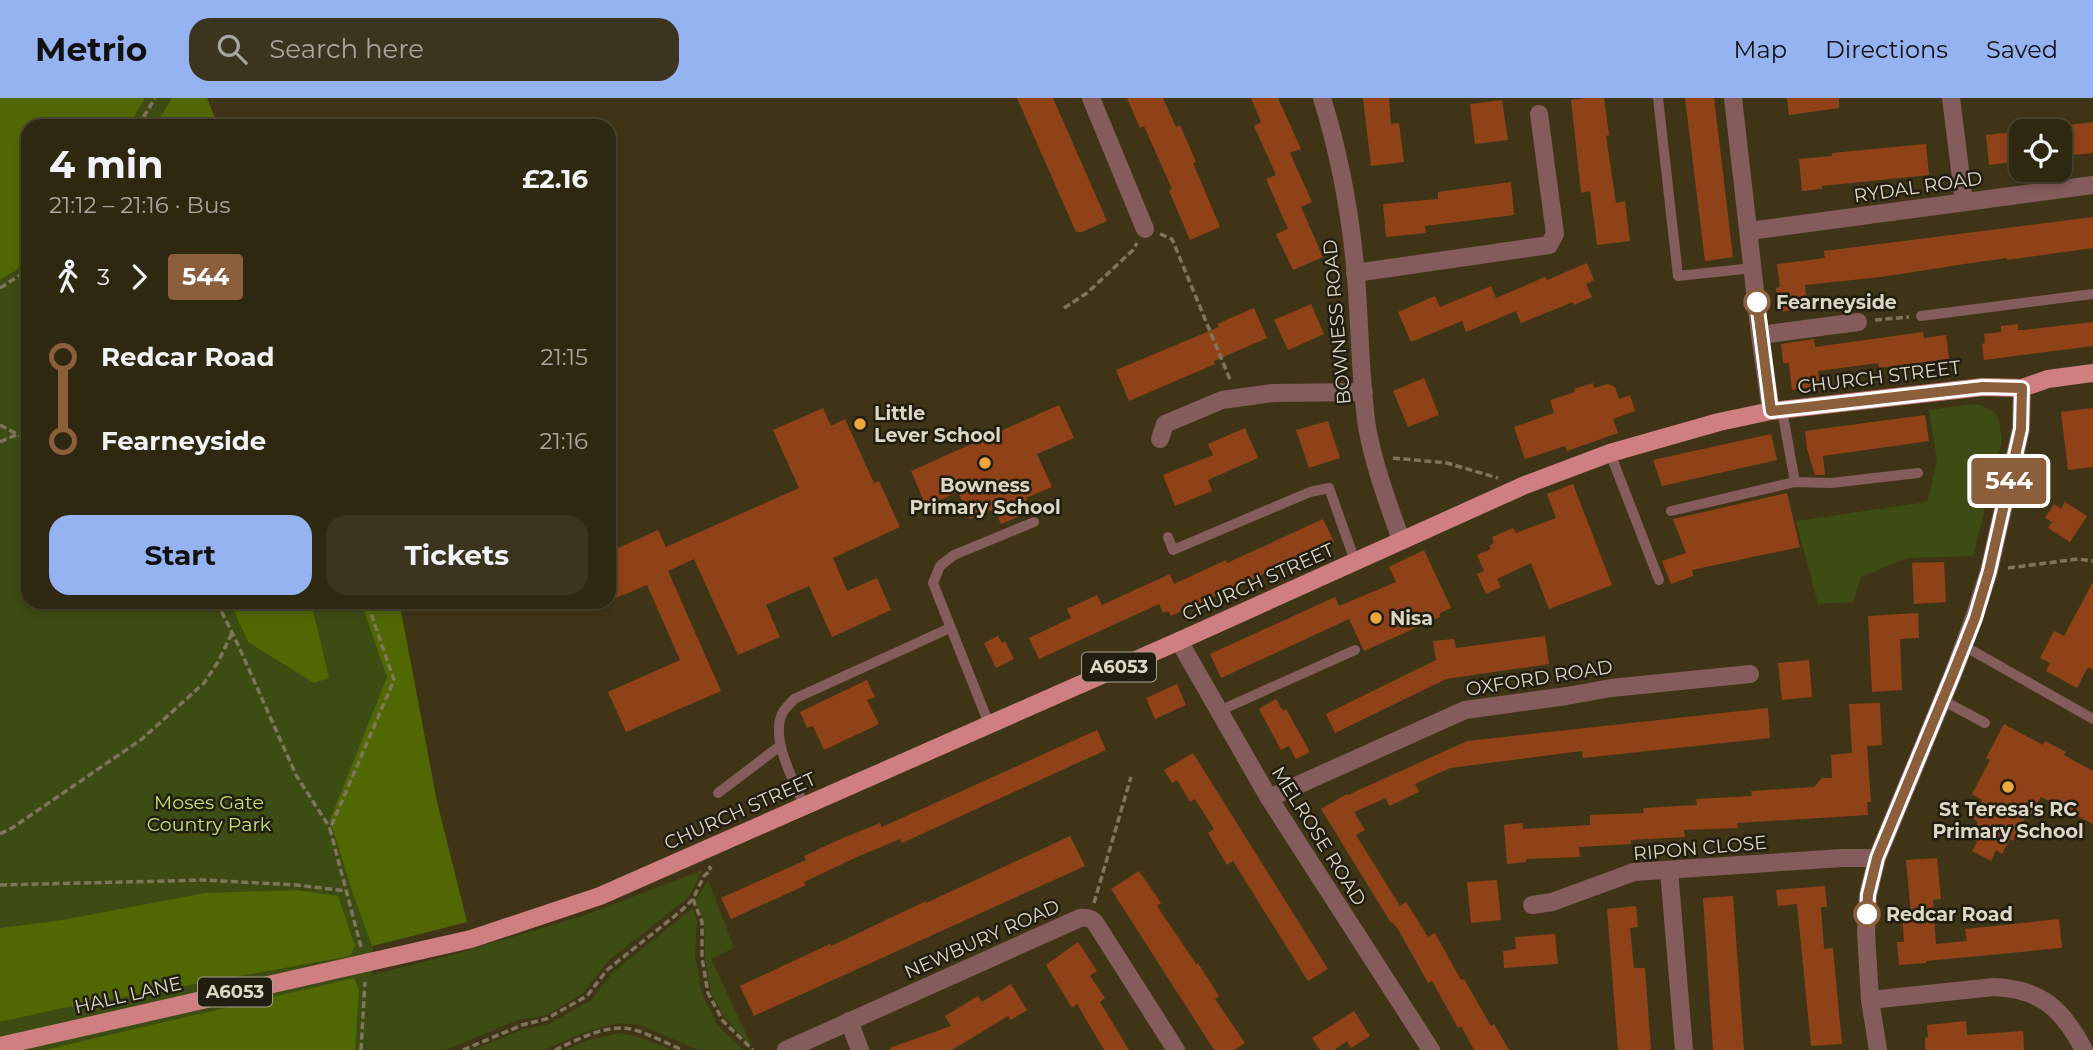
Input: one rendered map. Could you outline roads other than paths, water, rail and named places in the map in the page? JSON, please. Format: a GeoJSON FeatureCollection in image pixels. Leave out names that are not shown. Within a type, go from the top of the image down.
{"type":"FeatureCollection","features":[{"type":"Feature","properties":{"kind":"main road","name":"CHURCH STREET"},"geometry":{"type":"LineString","coordinates":[[471,939],[600,896],[1525,485],[1610,453],[1692,429],[1777,410],[1983,387],[2022,388],[2048,379],[2093,373]]}},
{"type":"Feature","properties":{"kind":"main road","name":"HALL LANE"},"geometry":{"type":"LineString","coordinates":[[0,1046],[471,939]]}},
{"type":"Feature","properties":{"kind":"street"},"geometry":{"type":"LineString","coordinates":[[1091,98],[1145,229]]}},
{"type":"Feature","properties":{"kind":"street","name":"BOWNESS ROAD"},"geometry":{"type":"LineString","coordinates":[[1322,98],[1334,137],[1346,195],[1356,273],[1367,424],[1373,456],[1401,540]]}},
{"type":"Feature","properties":{"kind":"street"},"geometry":{"type":"LineString","coordinates":[[1733,98],[1760,335],[1777,410]]}},
{"type":"Feature","properties":{"kind":"street"},"geometry":{"type":"LineString","coordinates":[[1951,98],[1964,202]]}},
{"type":"Feature","properties":{"kind":"street"},"geometry":{"type":"LineString","coordinates":[[1356,273],[1549,246],[1555,234],[1539,114]]}},
{"type":"Feature","properties":{"kind":"street","name":"RYDAL ROAD"},"geometry":{"type":"LineString","coordinates":[[1749,231],[2093,185]]}},
{"type":"Feature","properties":{"kind":"street"},"geometry":{"type":"LineString","coordinates":[[1760,335],[1858,322]]}},
{"type":"Feature","properties":{"kind":"street"},"geometry":{"type":"LineString","coordinates":[[1878,1050],[1870,1000],[1866,932],[1868,895],[1877,858],[1964,646],[1989,571],[2021,429],[2022,388]]}},
{"type":"Feature","properties":{"kind":"street"},"geometry":{"type":"LineString","coordinates":[[1160,439],[1165,424],[1222,400],[1273,393],[1364,392]]}},
{"type":"Feature","properties":{"kind":"street","name":"MELROSE ROAD"},"geometry":{"type":"LineString","coordinates":[[1179,641],[1269,798],[1422,1047]]}},
{"type":"Feature","properties":{"kind":"street","name":"OXFORD ROAD"},"geometry":{"type":"LineString","coordinates":[[1269,798],[1465,710],[1611,688],[1750,674]]}},
{"type":"Feature","properties":{"kind":"street","name":"RIPON CLOSE"},"geometry":{"type":"LineString","coordinates":[[1532,905],[1552,902],[1634,872],[1877,858]]}},
{"type":"Feature","properties":{"kind":"street"},"geometry":{"type":"LineString","coordinates":[[1669,870],[1684,1050]]}},
{"type":"Feature","properties":{"kind":"street","name":"NEWBURY ROAD"},"geometry":{"type":"LineString","coordinates":[[786,1050],[1080,918],[1090,918],[1176,1050]]}},
{"type":"Feature","properties":{"kind":"street"},"geometry":{"type":"LineString","coordinates":[[1870,1000],[1994,988],[2017,989],[2056,1008],[2084,1050]]}},
{"type":"Feature","properties":{"kind":"street"},"geometry":{"type":"LineString","coordinates":[[849,1021],[860,1050]]}},
{"type":"Feature","properties":{"kind":"lane"},"geometry":{"type":"LineString","coordinates":[[1658,98],[1678,276],[1753,268]]}},
{"type":"Feature","properties":{"kind":"lane"},"geometry":{"type":"LineString","coordinates":[[1921,316],[2093,294]]}},
{"type":"Feature","properties":{"kind":"lane"},"geometry":{"type":"LineString","coordinates":[[1777,410],[1795,482]]}},
{"type":"Feature","properties":{"kind":"lane"},"geometry":{"type":"LineString","coordinates":[[1610,453],[1659,580]]}},
{"type":"Feature","properties":{"kind":"lane"},"geometry":{"type":"LineString","coordinates":[[1671,511],[1795,482],[1831,483],[1918,473]]}},
{"type":"Feature","properties":{"kind":"lane"},"geometry":{"type":"LineString","coordinates":[[1168,537],[1173,550],[1310,492],[1329,488],[1356,561]]}},
{"type":"Feature","properties":{"kind":"lane"},"geometry":{"type":"LineString","coordinates":[[989,724],[933,583],[940,566],[954,555],[1034,523]]}},
{"type":"Feature","properties":{"kind":"lane"},"geometry":{"type":"LineString","coordinates":[[804,806],[780,746],[778,726],[784,710],[794,699],[950,628]]}},
{"type":"Feature","properties":{"kind":"lane"},"geometry":{"type":"LineString","coordinates":[[1964,646],[2093,719]]}},
{"type":"Feature","properties":{"kind":"lane"},"geometry":{"type":"LineString","coordinates":[[1219,711],[1355,650]]}},
{"type":"Feature","properties":{"kind":"lane"},"geometry":{"type":"LineString","coordinates":[[1942,700],[1985,723]]}},
{"type":"Feature","properties":{"kind":"lane"},"geometry":{"type":"LineString","coordinates":[[718,793],[780,746]]}},
{"type":"Feature","properties":{"kind":"place","name":"Fearneyside"},"geometry":{"type":"Point","coordinates":[1757,302]}},
{"type":"Feature","properties":{"kind":"place","name":"Little Lever School"},"geometry":{"type":"Point","coordinates":[860,424]}},
{"type":"Feature","properties":{"kind":"place","name":"Bowness Primary School"},"geometry":{"type":"Point","coordinates":[985,463]}},
{"type":"Feature","properties":{"kind":"place","name":"Nisa"},"geometry":{"type":"Point","coordinates":[1376,618]}},
{"type":"Feature","properties":{"kind":"place","name":"St Teresa's RC Primary School"},"geometry":{"type":"Point","coordinates":[2008,787]}},
{"type":"Feature","properties":{"kind":"place","name":"Redcar Road"},"geometry":{"type":"Point","coordinates":[1867,914]}},
{"type":"Feature","properties":{"kind":"park label","name":"Moses Gate Country Park"},"geometry":{"type":"Point","coordinates":[209,813]}}]}
